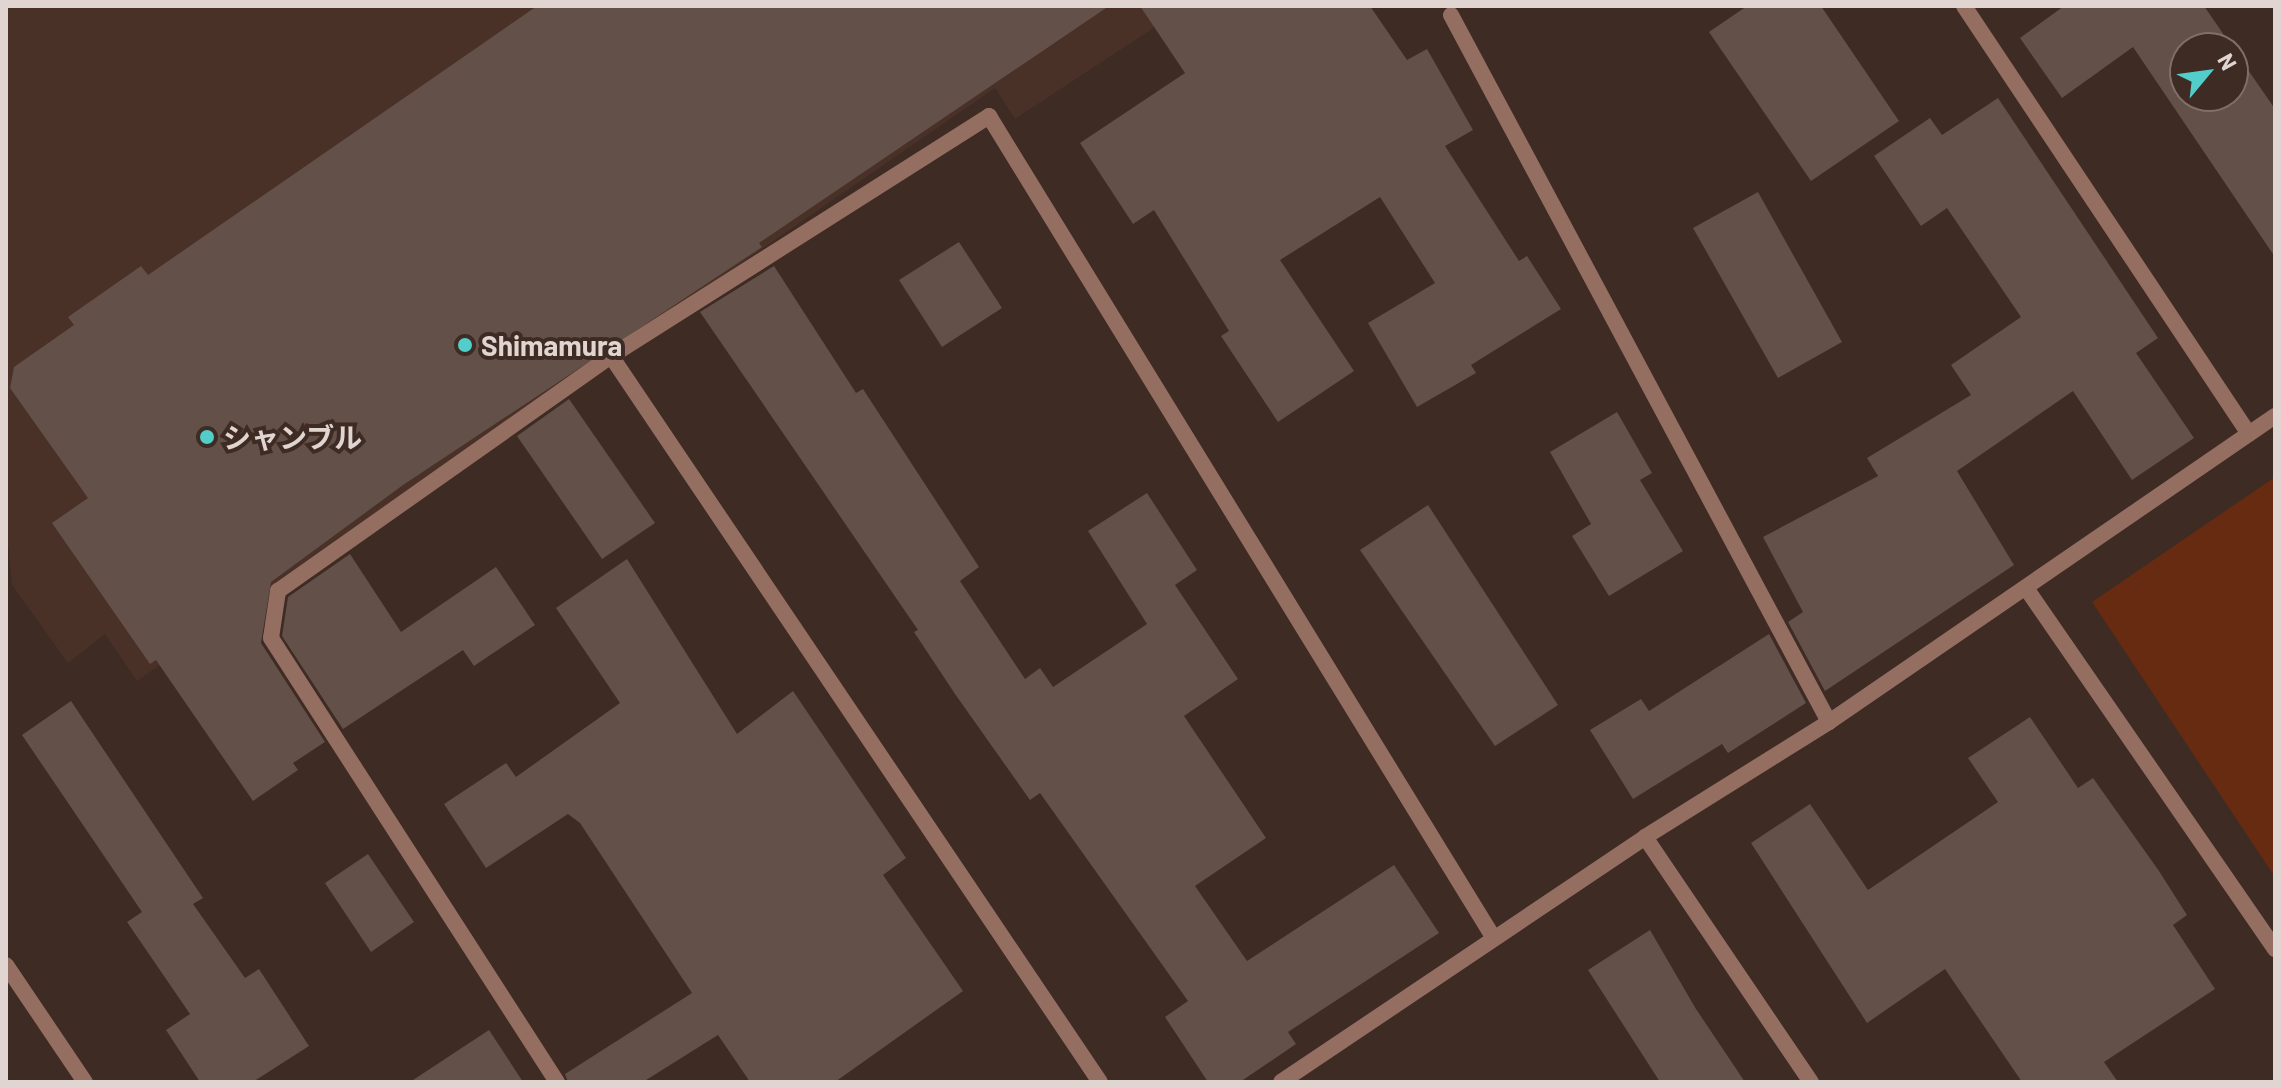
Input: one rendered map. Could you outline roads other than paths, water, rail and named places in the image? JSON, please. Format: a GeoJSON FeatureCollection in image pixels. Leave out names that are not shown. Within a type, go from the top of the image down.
{"type":"FeatureCollection","features":[{"type":"Feature","properties":{"kind":"street"},"geometry":{"type":"LineString","coordinates":[[1964,6],[2249,434]]}},
{"type":"Feature","properties":{"kind":"street"},"geometry":{"type":"LineString","coordinates":[[1451,15],[1829,722]]}},
{"type":"Feature","properties":{"kind":"street"},"geometry":{"type":"LineString","coordinates":[[557,1082],[271,638],[278,591],[611,356],[989,116],[1493,937]]}},
{"type":"Feature","properties":{"kind":"street"},"geometry":{"type":"LineString","coordinates":[[611,356],[1100,1082]]}},
{"type":"Feature","properties":{"kind":"street"},"geometry":{"type":"LineString","coordinates":[[1281,1082],[1645,837],[1829,722],[2275,416]]}},
{"type":"Feature","properties":{"kind":"street"},"geometry":{"type":"LineString","coordinates":[[2026,588],[2275,949]]}},
{"type":"Feature","properties":{"kind":"street"},"geometry":{"type":"LineString","coordinates":[[1645,837],[1811,1082]]}},
{"type":"Feature","properties":{"kind":"street"},"geometry":{"type":"LineString","coordinates":[[6,965],[85,1082]]}},
{"type":"Feature","properties":{"kind":"place","name":"Shimamura"},"geometry":{"type":"Point","coordinates":[465,345]}},
{"type":"Feature","properties":{"kind":"place","name":"シャンブル"},"geometry":{"type":"Point","coordinates":[207,437]}}]}
